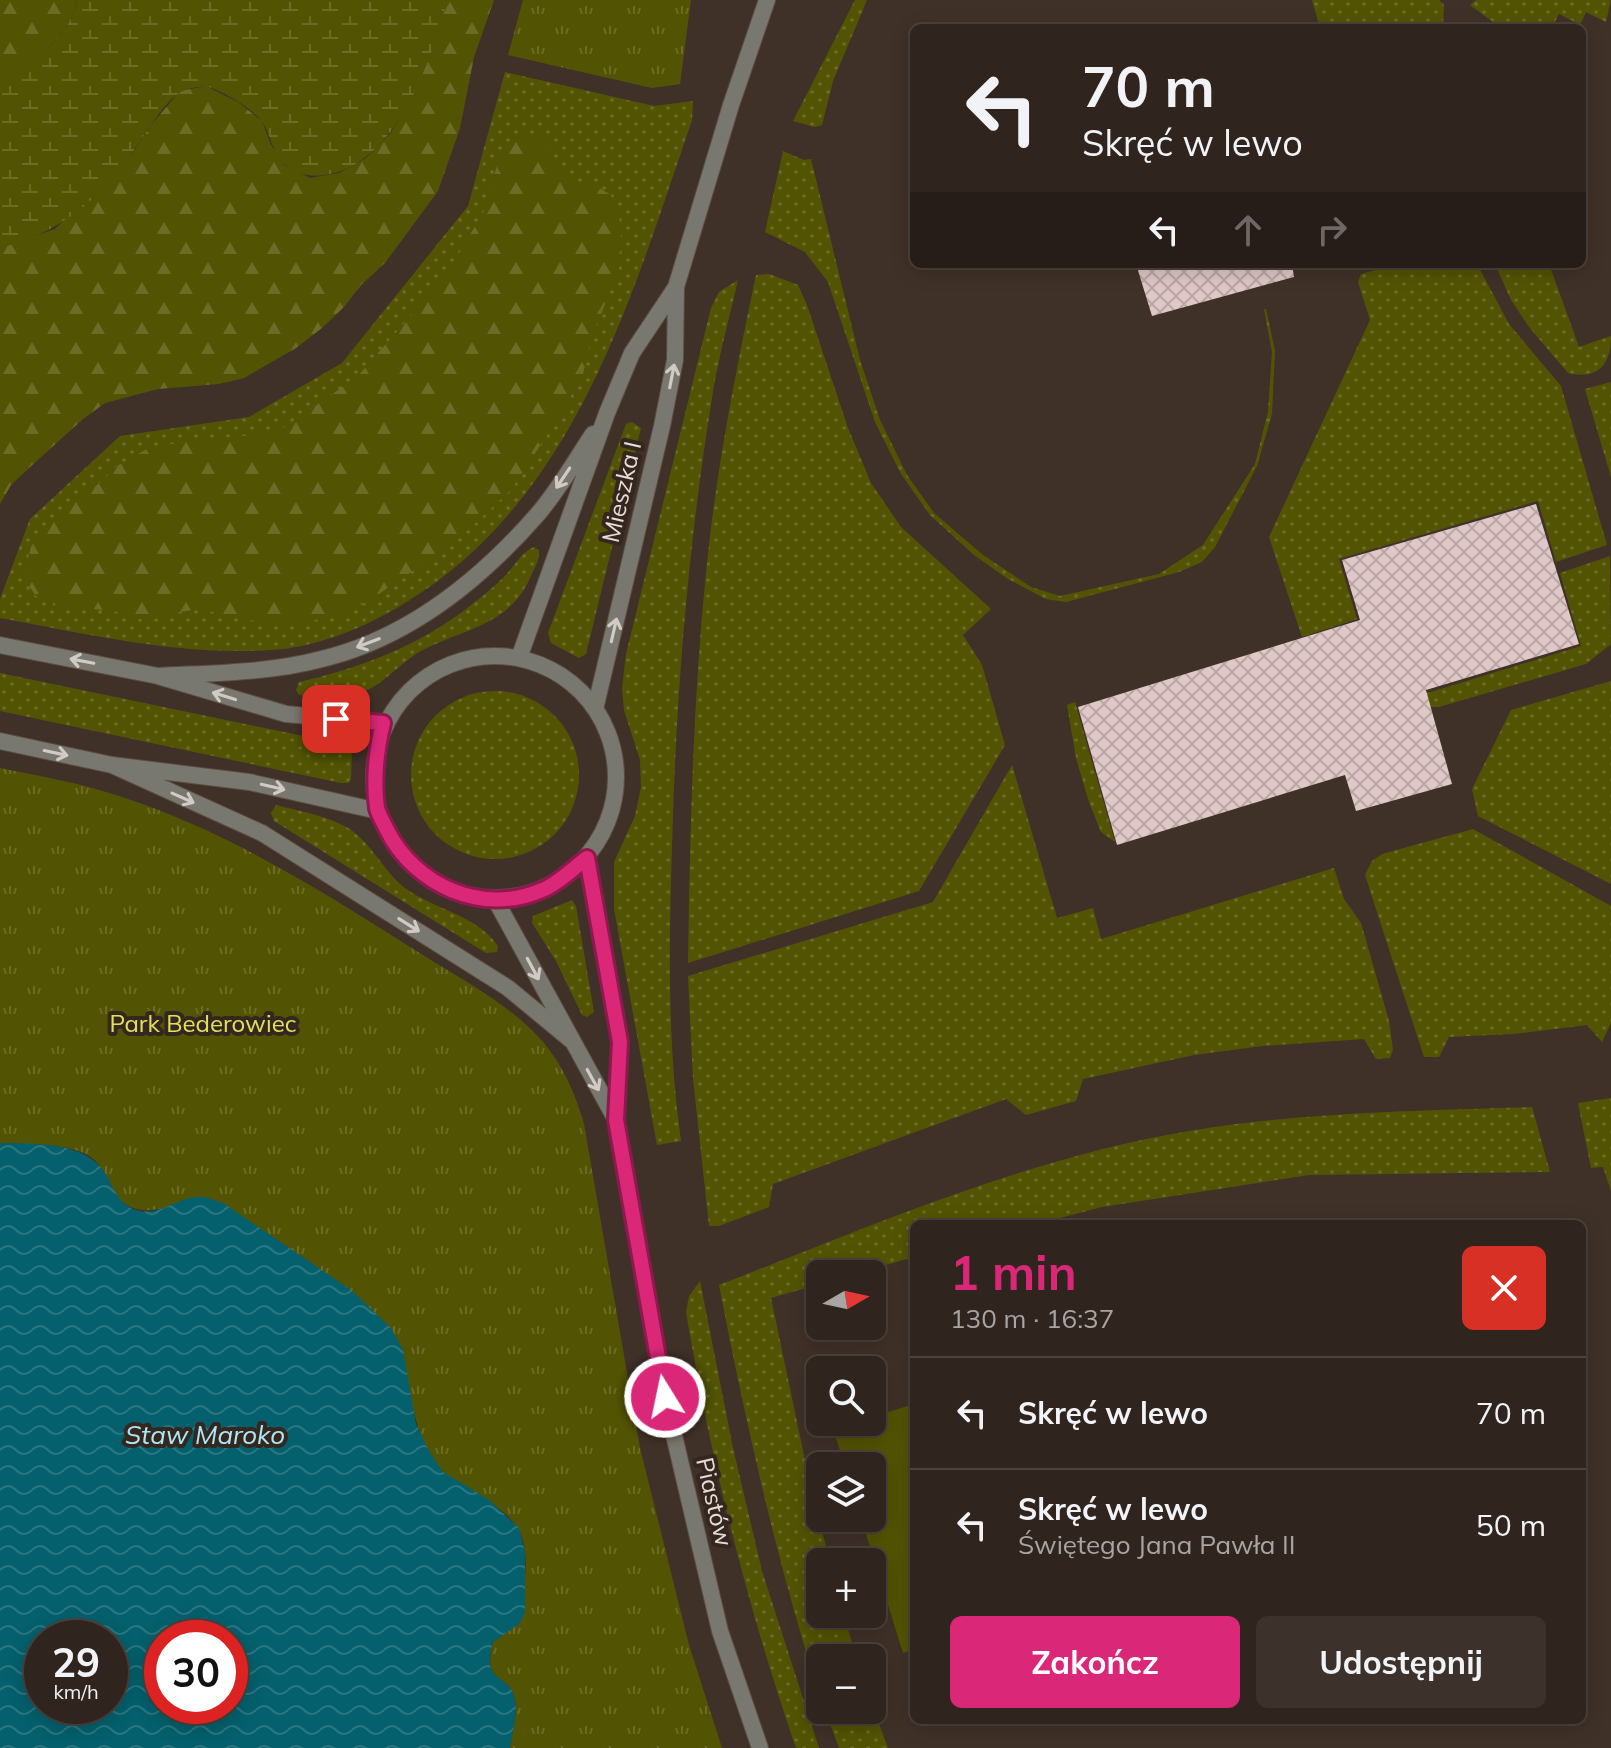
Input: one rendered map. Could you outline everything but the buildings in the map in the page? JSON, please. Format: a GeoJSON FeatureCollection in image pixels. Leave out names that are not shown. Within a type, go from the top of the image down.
{"type":"FeatureCollection","features":[{"type":"Feature","properties":{"kind":"street","name":"Mieszka I"},"geometry":{"type":"LineString","coordinates":[[596,705],[675,360],[676,287],[731,105],[767,0]]}},
{"type":"Feature","properties":{"kind":"street","name":"Mieszka I"},"geometry":{"type":"LineString","coordinates":[[519,658],[607,413],[632,353],[676,287]]}},
{"type":"Feature","properties":{"kind":"street"},"geometry":{"type":"LineString","coordinates":[[158,676],[258,671],[324,659],[400,630],[472,582],[539,513],[607,413]]}},
{"type":"Feature","properties":{"kind":"street"},"geometry":{"type":"LineString","coordinates":[[0,645],[158,676],[286,714],[383,723]]}},
{"type":"Feature","properties":{"kind":"street"},"geometry":{"type":"LineString","coordinates":[[479,656],[519,658],[547,666],[573,682],[596,705],[609,734],[617,780],[610,818],[587,858],[543,890],[496,901],[456,893],[422,874],[397,849],[378,811],[374,757],[383,723],[411,688],[446,665],[479,656]]}},
{"type":"Feature","properties":{"kind":"street"},"geometry":{"type":"LineString","coordinates":[[0,741],[112,765],[249,782],[378,811]]}},
{"type":"Feature","properties":{"kind":"street"},"geometry":{"type":"LineString","coordinates":[[112,765],[262,833],[508,988],[571,1040]]}},
{"type":"Feature","properties":{"kind":"street","name":"Piastów"},"geometry":{"type":"LineString","coordinates":[[587,858],[620,1042],[616,1120],[665,1397],[720,1631],[760,1748]]}},
{"type":"Feature","properties":{"kind":"street","name":"Piastów"},"geometry":{"type":"LineString","coordinates":[[496,901],[616,1120]]}},
{"type":"Feature","properties":{"kind":"green space"},"geometry":{"type":"Polygon","coordinates":[[[0,0],[78,0],[66,27],[48,48],[0,78],[0,0]]]}},
{"type":"Feature","properties":{"kind":"green space"},"geometry":{"type":"Polygon","coordinates":[[[78,0],[447,0],[431,52],[407,107],[372,152],[350,167],[320,176],[295,171],[278,156],[263,123],[253,113],[214,89],[193,88],[179,93],[166,105],[121,168],[92,199],[59,224],[0,248],[0,78],[37,56],[58,38],[78,0]]]}},
{"type":"Feature","properties":{"kind":"green space"},"geometry":{"type":"Polygon","coordinates":[[[447,0],[494,0],[474,57],[460,128],[438,191],[385,263],[322,328],[296,348],[244,378],[219,384],[158,389],[105,403],[83,419],[11,485],[0,504],[0,248],[55,229],[131,155],[180,91],[206,86],[238,102],[262,121],[271,145],[285,165],[310,178],[339,173],[366,158],[390,134],[409,103],[447,0]]]}},
{"type":"Feature","properties":{"kind":"green space"},"geometry":{"type":"Polygon","coordinates":[[[523,0],[691,0],[680,84],[652,88],[508,55],[523,0]]]}},
{"type":"Feature","properties":{"kind":"green space"},"geometry":{"type":"Polygon","coordinates":[[[855,0],[867,0],[833,81],[822,125],[815,127],[793,121],[855,0]]]}},
{"type":"Feature","properties":{"kind":"green space"},"geometry":{"type":"Polygon","coordinates":[[[1312,0],[1439,0],[1444,5],[1443,24],[1319,24],[1312,0]]]}},
{"type":"Feature","properties":{"kind":"green space"},"geometry":{"type":"Polygon","coordinates":[[[1476,0],[1611,0],[1606,22],[1586,12],[1580,24],[1559,14],[1554,24],[1496,24],[1470,5],[1476,0]]]}},
{"type":"Feature","properties":{"kind":"green space"},"geometry":{"type":"Polygon","coordinates":[[[505,72],[654,106],[693,101],[692,120],[619,324],[590,389],[555,451],[513,509],[464,560],[405,603],[357,628],[305,645],[236,651],[168,647],[0,618],[0,599],[30,519],[120,436],[249,417],[342,363],[468,206],[505,72]]]}},
{"type":"Feature","properties":{"kind":"green space"},"geometry":{"type":"Polygon","coordinates":[[[531,134],[545,138],[563,175],[575,183],[601,189],[611,195],[621,225],[621,263],[592,337],[583,374],[511,490],[455,542],[367,602],[336,616],[275,624],[200,609],[147,621],[114,611],[51,605],[36,596],[27,583],[26,566],[31,547],[39,534],[68,506],[101,482],[115,467],[149,448],[263,434],[287,426],[358,376],[446,275],[483,213],[502,149],[515,137],[531,134]]]}},
{"type":"Feature","properties":{"kind":"green space"},"geometry":{"type":"Polygon","coordinates":[[[783,151],[804,160],[811,159],[860,360],[880,420],[907,475],[934,513],[983,555],[1031,587],[1060,596],[1159,574],[1203,545],[1255,464],[1268,412],[1272,352],[1266,309],[1275,351],[1272,414],[1257,466],[1215,547],[1202,562],[1179,572],[1066,602],[1046,599],[1008,579],[974,555],[930,515],[901,474],[875,422],[828,282],[805,252],[765,232],[783,151]]]}},
{"type":"Feature","properties":{"kind":"green space"},"geometry":{"type":"Polygon","coordinates":[[[1383,268],[1479,268],[1509,324],[1561,386],[1607,545],[1556,562],[1538,501],[1339,559],[1357,619],[1302,637],[1269,537],[1370,320],[1358,282],[1361,274],[1383,268]]]}},
{"type":"Feature","properties":{"kind":"green space"},"geometry":{"type":"Polygon","coordinates":[[[1497,268],[1550,268],[1579,347],[1611,336],[1608,355],[1601,368],[1587,374],[1568,373],[1529,327],[1511,300],[1497,268]]]}},
{"type":"Feature","properties":{"kind":"green space"},"geometry":{"type":"Polygon","coordinates":[[[769,274],[798,285],[848,428],[871,483],[901,527],[991,609],[963,635],[982,665],[1005,745],[919,891],[688,963],[695,713],[711,527],[728,418],[756,275],[769,274]]]}},
{"type":"Feature","properties":{"kind":"green space"},"geometry":{"type":"Polygon","coordinates":[[[738,280],[717,369],[704,454],[680,677],[670,956],[673,1067],[681,1141],[657,1145],[614,909],[614,862],[635,816],[641,787],[640,760],[624,710],[622,689],[626,654],[711,308],[719,292],[738,280]]]}},
{"type":"Feature","properties":{"kind":"green space"},"geometry":{"type":"Polygon","coordinates":[[[1611,382],[1611,477],[1585,389],[1611,382]]]}},
{"type":"Feature","properties":{"kind":"green space"},"geometry":{"type":"Polygon","coordinates":[[[632,422],[641,428],[586,654],[579,658],[551,643],[548,633],[626,424],[632,422]]]}},
{"type":"Feature","properties":{"kind":"green space"},"geometry":{"type":"Polygon","coordinates":[[[534,547],[539,554],[530,578],[510,607],[497,616],[421,651],[377,685],[360,693],[338,698],[299,695],[296,690],[299,682],[387,654],[447,622],[491,589],[521,556],[534,547]]]}},
{"type":"Feature","properties":{"kind":"green space"},"geometry":{"type":"Polygon","coordinates":[[[1610,556],[1611,644],[1586,664],[1439,707],[1426,707],[1411,698],[1581,646],[1560,573],[1610,556]]]}},
{"type":"Feature","properties":{"kind":"green space"},"geometry":{"type":"Polygon","coordinates":[[[0,673],[346,745],[352,751],[351,779],[348,783],[341,783],[0,711],[0,673]]]}},
{"type":"Feature","properties":{"kind":"green space"},"geometry":{"type":"Polygon","coordinates":[[[1611,681],[1611,884],[1478,816],[1472,789],[1511,710],[1611,681]]]}},
{"type":"Feature","properties":{"kind":"green space"},"geometry":{"type":"Polygon","coordinates":[[[495,691],[527,697],[554,716],[573,743],[579,775],[573,807],[554,834],[527,853],[495,859],[463,853],[436,834],[417,807],[411,775],[417,743],[436,716],[463,697],[495,691]]]}},
{"type":"Feature","properties":{"kind":"green space"},"geometry":{"type":"Polygon","coordinates":[[[1075,702],[1115,842],[1101,832],[1076,758],[1067,705],[1075,702]]]}},
{"type":"Feature","properties":{"kind":"green space"},"geometry":{"type":"Polygon","coordinates":[[[1012,765],[1057,918],[1093,908],[1101,939],[1334,868],[1344,899],[1361,923],[1389,1021],[1393,1050],[1390,1058],[1376,1059],[1364,1039],[1262,1046],[1194,1055],[1083,1079],[1076,1101],[1026,1115],[1006,1099],[773,1184],[769,1207],[719,1226],[709,1226],[693,1078],[688,976],[933,902],[1012,765]]]}},
{"type":"Feature","properties":{"kind":"green space","name":"Park Bederowiec"},"geometry":{"type":"Polygon","coordinates":[[[0,768],[119,796],[160,810],[239,846],[315,888],[488,996],[518,1017],[551,1052],[568,1081],[584,1124],[640,1448],[689,1645],[722,1748],[510,1748],[515,1715],[514,1696],[493,1672],[490,1656],[493,1642],[519,1624],[526,1560],[522,1536],[515,1524],[494,1505],[456,1482],[438,1466],[423,1440],[411,1401],[184,1200],[157,1209],[139,1210],[115,1195],[100,1166],[84,1153],[48,1145],[0,1143],[0,768]]]}},
{"type":"Feature","properties":{"kind":"green space"},"geometry":{"type":"Polygon","coordinates":[[[276,805],[322,817],[348,828],[399,883],[477,926],[498,946],[497,952],[486,953],[274,821],[271,813],[276,805]]]}},
{"type":"Feature","properties":{"kind":"green space"},"geometry":{"type":"Polygon","coordinates":[[[1473,829],[1611,906],[1611,1023],[1602,1042],[1587,1025],[1514,1034],[1449,1037],[1439,1057],[1424,1057],[1365,875],[1372,861],[1382,854],[1473,829]]]}},
{"type":"Feature","properties":{"kind":"green space"},"geometry":{"type":"Polygon","coordinates":[[[572,900],[576,906],[594,1012],[587,1017],[582,1015],[556,961],[532,923],[533,916],[572,900]]]}},
{"type":"Feature","properties":{"kind":"green space"},"geometry":{"type":"Polygon","coordinates":[[[1611,1098],[1611,1191],[1603,1167],[1591,1168],[1578,1103],[1611,1098]]]}},
{"type":"Feature","properties":{"kind":"green space"},"geometry":{"type":"Polygon","coordinates":[[[1532,1107],[1550,1172],[1309,1175],[1102,1207],[1052,1220],[910,1220],[910,1258],[886,1265],[886,1260],[806,1260],[806,1288],[771,1298],[806,1465],[806,1532],[822,1532],[826,1548],[806,1548],[806,1628],[847,1628],[853,1644],[806,1644],[806,1649],[764,1493],[719,1285],[892,1217],[1069,1158],[1189,1131],[1360,1113],[1532,1107]]]}},
{"type":"Feature","properties":{"kind":"green space"},"geometry":{"type":"Polygon","coordinates":[[[700,1281],[733,1448],[762,1571],[806,1708],[806,1724],[811,1724],[819,1748],[796,1748],[762,1641],[732,1533],[707,1423],[686,1312],[689,1296],[700,1281]]]}},
{"type":"Feature","properties":{"kind":"green space"},"geometry":{"type":"Polygon","coordinates":[[[910,1405],[910,1650],[903,1653],[886,1598],[886,1548],[870,1548],[865,1532],[886,1532],[886,1452],[840,1452],[835,1436],[886,1436],[886,1413],[910,1405]]]}},
{"type":"Feature","properties":{"kind":"green space"},"geometry":{"type":"Polygon","coordinates":[[[830,1724],[879,1724],[888,1748],[839,1748],[830,1724]]]}},
{"type":"Feature","properties":{"kind":"water","name":"Staw Maroko"},"geometry":{"type":"Polygon","coordinates":[[[0,1143],[60,1147],[87,1156],[107,1176],[120,1199],[133,1209],[159,1210],[182,1200],[199,1197],[223,1203],[351,1290],[391,1328],[403,1350],[416,1424],[429,1451],[443,1472],[489,1500],[519,1528],[525,1551],[525,1613],[519,1624],[493,1642],[490,1656],[493,1672],[506,1683],[514,1696],[515,1715],[510,1748],[0,1748],[0,1143]]]}},
{"type":"Feature","properties":{"kind":"route"},"geometry":{"type":"LineString","coordinates":[[336,719],[383,723],[374,757],[378,811],[397,849],[422,874],[456,893],[496,901],[543,890],[587,858],[620,1042],[616,1120],[665,1397]]}}]}
